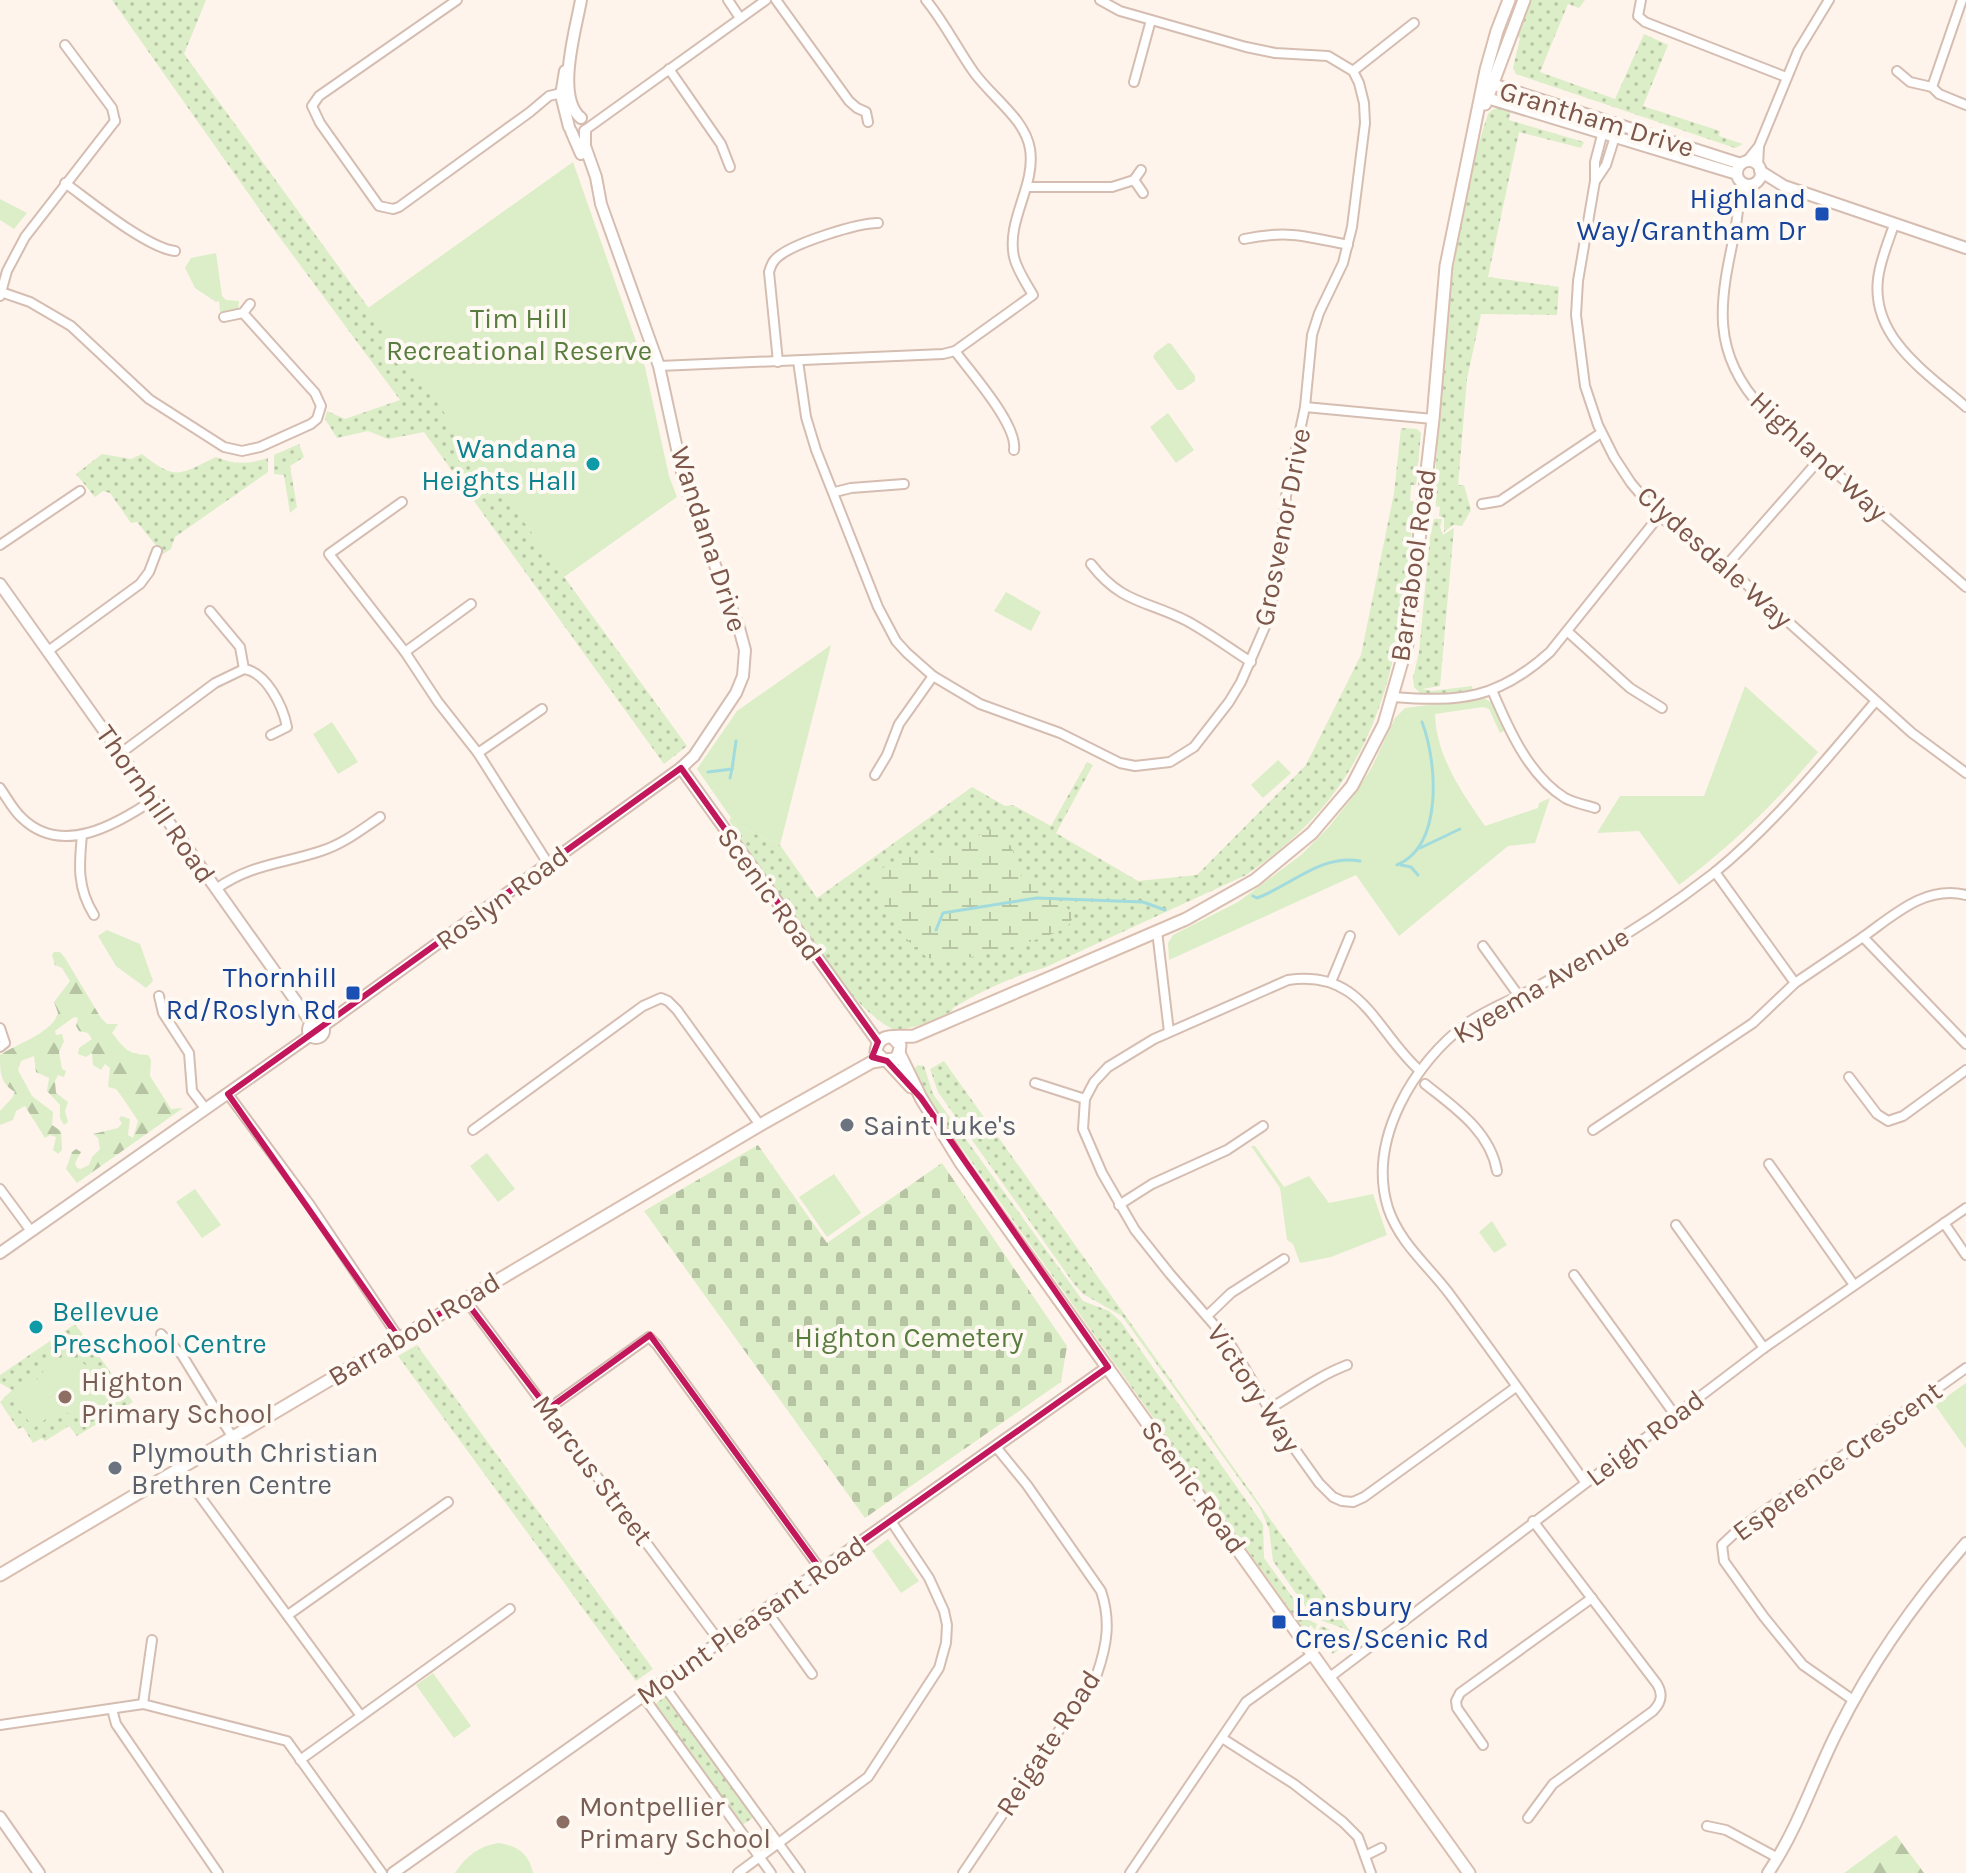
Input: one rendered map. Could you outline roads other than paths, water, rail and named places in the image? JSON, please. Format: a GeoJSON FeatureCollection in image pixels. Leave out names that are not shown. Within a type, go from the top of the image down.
{"type":"FeatureCollection","features":[{"type":"Feature","properties":{"kind":"main road","name":"Barrabool Road"},"geometry":{"type":"LineString","coordinates":[[829,1086],[884,1040],[913,1037],[1186,919],[1255,880],[1312,833],[1352,786],[1384,724],[1407,644],[1433,419],[1446,266],[1487,90],[1497,31],[1509,0]]}},
{"type":"Feature","properties":{"kind":"main road","name":"Barrabool Road"},"geometry":{"type":"LineString","coordinates":[[1487,90],[1524,0]]}},
{"type":"Feature","properties":{"kind":"main road","name":"Barrabool Road"},"geometry":{"type":"LineString","coordinates":[[900,1052],[913,1037]]}},
{"type":"Feature","properties":{"kind":"main road"},"geometry":{"type":"LineString","coordinates":[[884,1040],[898,1041],[900,1052],[895,1059],[886,1061],[879,1057],[884,1040]]}},
{"type":"Feature","properties":{"kind":"main road","name":"Scenic Road"},"geometry":{"type":"LineString","coordinates":[[900,1052],[921,1098],[961,1163],[1469,1873]]}},
{"type":"Feature","properties":{"kind":"main road","name":"Barrabool Road"},"geometry":{"type":"LineString","coordinates":[[0,1575],[760,1125],[872,1062],[886,1061]]}},
{"type":"Feature","properties":{"kind":"main road","name":"Scenic Road"},"geometry":{"type":"LineString","coordinates":[[886,1061],[921,1098]]}},
{"type":"Feature","properties":{"kind":"street"},"geometry":{"type":"LineString","coordinates":[[457,0],[319,96],[312,106],[320,123],[379,206],[393,209],[530,112],[564,97]]}},
{"type":"Feature","properties":{"kind":"street","name":"Wandana Drive"},"geometry":{"type":"LineString","coordinates":[[581,0],[564,97],[570,129],[577,140],[659,366],[682,472],[745,650],[743,678],[736,693],[694,756],[681,768]]}},
{"type":"Feature","properties":{"kind":"street"},"geometry":{"type":"LineString","coordinates":[[728,0],[740,18]]}},
{"type":"Feature","properties":{"kind":"street"},"geometry":{"type":"LineString","coordinates":[[570,129],[579,135],[583,124],[611,110],[766,0]]}},
{"type":"Feature","properties":{"kind":"street"},"geometry":{"type":"LineString","coordinates":[[776,0],[849,101],[866,112]]}},
{"type":"Feature","properties":{"kind":"street"},"geometry":{"type":"LineString","coordinates":[[659,366],[932,356],[955,351],[1033,295],[1017,267],[1013,248],[1031,158],[1023,132],[983,85],[945,24],[926,0]]}},
{"type":"Feature","properties":{"kind":"street"},"geometry":{"type":"LineString","coordinates":[[1100,0],[1120,11],[1246,47],[1275,53],[1328,56],[1353,71],[1414,23]]}},
{"type":"Feature","properties":{"kind":"street"},"geometry":{"type":"LineString","coordinates":[[1641,0],[1638,16],[1645,22],[1786,77]]}},
{"type":"Feature","properties":{"kind":"street","name":"Highland Way"},"geometry":{"type":"LineString","coordinates":[[1829,0],[1786,77],[1746,175],[1722,299],[1723,339],[1727,354],[1750,395],[1819,460],[1966,587]]}},
{"type":"Feature","properties":{"kind":"street"},"geometry":{"type":"LineString","coordinates":[[1932,87],[1962,0]]}},
{"type":"Feature","properties":{"kind":"street"},"geometry":{"type":"LineString","coordinates":[[1134,82],[1151,20]]}},
{"type":"Feature","properties":{"kind":"street"},"geometry":{"type":"LineString","coordinates":[[65,45],[119,122],[65,183],[19,247],[0,294],[30,302],[71,326],[149,399],[224,447],[242,451],[260,447],[311,424],[317,419],[321,406],[315,393],[243,313]]}},
{"type":"Feature","properties":{"kind":"street"},"geometry":{"type":"LineString","coordinates":[[669,69],[721,144],[730,167]]}},
{"type":"Feature","properties":{"kind":"street","name":"Grosvenor Drive"},"geometry":{"type":"LineString","coordinates":[[798,361],[811,435],[887,626],[901,647],[933,676],[997,711],[1060,733],[1108,759],[1135,766],[1170,762],[1194,747],[1229,702],[1260,643],[1274,595],[1286,496],[1305,407],[1312,335],[1348,245],[1365,123],[1362,90],[1353,71]]}},
{"type":"Feature","properties":{"kind":"street"},"geometry":{"type":"LineString","coordinates":[[1897,71],[1910,82],[1932,87],[1939,94],[1966,105]]}},
{"type":"Feature","properties":{"kind":"street","name":"Grantham Drive"},"geometry":{"type":"LineString","coordinates":[[1487,90],[1619,124],[1746,175]]}},
{"type":"Feature","properties":{"kind":"street","name":"Grantham Drive"},"geometry":{"type":"LineString","coordinates":[[1487,90],[1615,137],[1784,186],[1966,248]]}},
{"type":"Feature","properties":{"kind":"street","name":"Wandana Drive"},"geometry":{"type":"LineString","coordinates":[[564,97],[583,124],[585,146],[601,204]]}},
{"type":"Feature","properties":{"kind":"street"},"geometry":{"type":"LineString","coordinates":[[868,122],[866,112],[873,102]]}},
{"type":"Feature","properties":{"kind":"street","name":"Clydesdale Way"},"geometry":{"type":"LineString","coordinates":[[1606,120],[1595,162],[1576,315],[1578,351],[1585,386],[1601,433],[1631,483],[1659,516],[1726,566],[1875,702],[1933,751],[1966,773]]}},
{"type":"Feature","properties":{"kind":"street","name":"Clydesdale Way"},"geometry":{"type":"LineString","coordinates":[[1595,181],[1606,165],[1619,124]]}},
{"type":"Feature","properties":{"kind":"street","name":"Highland Way"},"geometry":{"type":"LineString","coordinates":[[1759,146],[1759,168]]}},
{"type":"Feature","properties":{"kind":"street","name":"Grantham Drive"},"geometry":{"type":"LineString","coordinates":[[1746,175],[1753,162],[1784,186]]}},
{"type":"Feature","properties":{"kind":"street"},"geometry":{"type":"LineString","coordinates":[[1746,175],[1760,177],[1759,168]]}},
{"type":"Feature","properties":{"kind":"street"},"geometry":{"type":"LineString","coordinates":[[1027,187],[1112,187],[1134,180],[1141,170]]}},
{"type":"Feature","properties":{"kind":"street"},"geometry":{"type":"LineString","coordinates":[[1134,180],[1143,193]]}},
{"type":"Feature","properties":{"kind":"street"},"geometry":{"type":"LineString","coordinates":[[65,183],[150,241],[166,250],[175,251]]}},
{"type":"Feature","properties":{"kind":"street"},"geometry":{"type":"LineString","coordinates":[[778,362],[769,272],[771,264],[784,252],[852,226],[878,223]]}},
{"type":"Feature","properties":{"kind":"street"},"geometry":{"type":"LineString","coordinates":[[1894,225],[1878,279],[1878,299],[1883,319],[1904,352],[1966,407]]}},
{"type":"Feature","properties":{"kind":"street"},"geometry":{"type":"LineString","coordinates":[[1244,239],[1275,233],[1348,245]]}},
{"type":"Feature","properties":{"kind":"street"},"geometry":{"type":"LineString","coordinates":[[224,317],[243,313],[250,304]]}},
{"type":"Feature","properties":{"kind":"street"},"geometry":{"type":"LineString","coordinates":[[955,351],[1013,434],[1014,450]]}},
{"type":"Feature","properties":{"kind":"street"},"geometry":{"type":"LineString","coordinates":[[1305,407],[1433,419]]}},
{"type":"Feature","properties":{"kind":"street"},"geometry":{"type":"LineString","coordinates":[[1482,504],[1500,501],[1601,433]]}},
{"type":"Feature","properties":{"kind":"street"},"geometry":{"type":"LineString","coordinates":[[1726,566],[1819,460]]}},
{"type":"Feature","properties":{"kind":"street"},"geometry":{"type":"LineString","coordinates":[[835,492],[904,484]]}},
{"type":"Feature","properties":{"kind":"street"},"geometry":{"type":"LineString","coordinates":[[0,545],[80,491]]}},
{"type":"Feature","properties":{"kind":"street"},"geometry":{"type":"LineString","coordinates":[[402,502],[329,554],[478,753],[549,865]]}},
{"type":"Feature","properties":{"kind":"street"},"geometry":{"type":"LineString","coordinates":[[1392,697],[1465,699],[1492,690],[1533,667],[1567,631],[1659,516]]}},
{"type":"Feature","properties":{"kind":"street"},"geometry":{"type":"LineString","coordinates":[[48,651],[140,584],[149,572],[157,551]]}},
{"type":"Feature","properties":{"kind":"street"},"geometry":{"type":"LineString","coordinates":[[1091,564],[1104,581],[1118,592],[1178,617],[1251,662]]}},
{"type":"Feature","properties":{"kind":"street","name":"Thornhill Road"},"geometry":{"type":"LineString","coordinates":[[0,584],[216,889],[311,1030]]}},
{"type":"Feature","properties":{"kind":"street"},"geometry":{"type":"LineString","coordinates":[[405,652],[471,604]]}},
{"type":"Feature","properties":{"kind":"street"},"geometry":{"type":"LineString","coordinates":[[210,611],[240,647],[244,669]]}},
{"type":"Feature","properties":{"kind":"street"},"geometry":{"type":"LineString","coordinates":[[1567,631],[1630,688],[1662,708]]}},
{"type":"Feature","properties":{"kind":"street"},"geometry":{"type":"LineString","coordinates":[[121,753],[215,683],[244,669],[252,671],[270,690],[290,725],[271,735]]}},
{"type":"Feature","properties":{"kind":"street"},"geometry":{"type":"LineString","coordinates":[[875,775],[899,724],[933,676]]}},
{"type":"Feature","properties":{"kind":"street"},"geometry":{"type":"LineString","coordinates":[[1492,690],[1523,755],[1567,799],[1595,808]]}},
{"type":"Feature","properties":{"kind":"street","name":"Kyeema Avenue"},"geometry":{"type":"LineString","coordinates":[[1585,1482],[1443,1285],[1408,1245],[1389,1210],[1383,1173],[1387,1142],[1401,1103],[1420,1071],[1468,1023],[1638,927],[1715,872],[1794,798],[1875,702]]}},
{"type":"Feature","properties":{"kind":"street"},"geometry":{"type":"LineString","coordinates":[[478,753],[542,709]]}},
{"type":"Feature","properties":{"kind":"street","name":"Roslyn Road"},"geometry":{"type":"LineString","coordinates":[[311,1030],[320,1037],[323,1026],[681,768]]}},
{"type":"Feature","properties":{"kind":"street","name":"Scenic Road"},"geometry":{"type":"LineString","coordinates":[[681,768],[860,1019],[884,1040]]}},
{"type":"Feature","properties":{"kind":"street"},"geometry":{"type":"LineString","coordinates":[[0,788],[22,819],[51,834],[82,835],[99,831],[153,800]]}},
{"type":"Feature","properties":{"kind":"street"},"geometry":{"type":"LineString","coordinates":[[216,889],[251,869],[341,843],[380,817]]}},
{"type":"Feature","properties":{"kind":"street"},"geometry":{"type":"LineString","coordinates":[[82,835],[79,880],[94,915]]}},
{"type":"Feature","properties":{"kind":"street"},"geometry":{"type":"LineString","coordinates":[[1715,872],[1795,983]]}},
{"type":"Feature","properties":{"kind":"street"},"geometry":{"type":"LineString","coordinates":[[1593,1130],[1753,1023],[1795,983],[1918,899],[1945,892],[1966,895]]}},
{"type":"Feature","properties":{"kind":"street"},"geometry":{"type":"LineString","coordinates":[[1157,931],[1169,1032]]}},
{"type":"Feature","properties":{"kind":"street"},"geometry":{"type":"LineString","coordinates":[[1331,982],[1350,936]]}},
{"type":"Feature","properties":{"kind":"street"},"geometry":{"type":"LineString","coordinates":[[1863,937],[1966,1044]]}},
{"type":"Feature","properties":{"kind":"street"},"geometry":{"type":"LineString","coordinates":[[1483,946],[1519,996]]}},
{"type":"Feature","properties":{"kind":"street"},"geometry":{"type":"LineString","coordinates":[[1035,1083],[1085,1099],[1094,1082],[1108,1067],[1129,1053],[1288,980],[1310,978],[1331,982],[1362,1001],[1420,1071]]}},
{"type":"Feature","properties":{"kind":"street"},"geometry":{"type":"LineString","coordinates":[[159,996],[163,1013],[189,1053],[192,1091],[205,1108]]}},
{"type":"Feature","properties":{"kind":"street"},"geometry":{"type":"LineString","coordinates":[[473,1130],[647,1003],[661,998],[674,1007],[760,1125]]}},
{"type":"Feature","properties":{"kind":"street"},"geometry":{"type":"LineString","coordinates":[[0,1028],[5,1043],[0,1047]]}},
{"type":"Feature","properties":{"kind":"street"},"geometry":{"type":"LineString","coordinates":[[0,1253],[228,1094],[311,1030]]}},
{"type":"Feature","properties":{"kind":"street"},"geometry":{"type":"LineString","coordinates":[[1849,1077],[1877,1114],[1888,1121],[1903,1116],[1966,1070]]}},
{"type":"Feature","properties":{"kind":"street"},"geometry":{"type":"LineString","coordinates":[[1425,1084],[1471,1123],[1491,1151],[1497,1171]]}},
{"type":"Feature","properties":{"kind":"street"},"geometry":{"type":"LineString","coordinates":[[228,1094],[310,1205],[399,1338]]}},
{"type":"Feature","properties":{"kind":"street","name":"Victory Way"},"geometry":{"type":"LineString","coordinates":[[1085,1099],[1083,1129],[1087,1142],[1119,1205],[1154,1255],[1243,1362],[1269,1409],[1326,1491],[1342,1501],[1353,1502],[1364,1497],[1516,1387]]}},
{"type":"Feature","properties":{"kind":"street"},"geometry":{"type":"LineString","coordinates":[[1119,1205],[1152,1184],[1227,1150],[1263,1126]]}},
{"type":"Feature","properties":{"kind":"street"},"geometry":{"type":"LineString","coordinates":[[1769,1164],[1854,1285]]}},
{"type":"Feature","properties":{"kind":"street"},"geometry":{"type":"LineString","coordinates":[[0,1189],[31,1231]]}},
{"type":"Feature","properties":{"kind":"street","name":"Leigh Road"},"geometry":{"type":"LineString","coordinates":[[1330,1677],[1764,1348],[1966,1208]]}},
{"type":"Feature","properties":{"kind":"street"},"geometry":{"type":"LineString","coordinates":[[1944,1223],[1966,1255]]}},
{"type":"Feature","properties":{"kind":"street"},"geometry":{"type":"LineString","coordinates":[[1676,1225],[1764,1348]]}},
{"type":"Feature","properties":{"kind":"street"},"geometry":{"type":"LineString","coordinates":[[1207,1316],[1231,1293],[1284,1259]]}},
{"type":"Feature","properties":{"kind":"street"},"geometry":{"type":"LineString","coordinates":[[1574,1275],[1675,1415]]}},
{"type":"Feature","properties":{"kind":"street","name":"Marcus Street"},"geometry":{"type":"LineString","coordinates":[[465,1299],[720,1642]]}},
{"type":"Feature","properties":{"kind":"street"},"geometry":{"type":"LineString","coordinates":[[161,1334],[182,1355],[233,1438]]}},
{"type":"Feature","properties":{"kind":"street"},"geometry":{"type":"LineString","coordinates":[[548,1409],[649,1337],[821,1570]]}},
{"type":"Feature","properties":{"kind":"street"},"geometry":{"type":"LineString","coordinates":[[1269,1409],[1324,1374],[1347,1365]]}},
{"type":"Feature","properties":{"kind":"street","name":"Mount Pleasant Road"},"geometry":{"type":"LineString","coordinates":[[393,1873],[1108,1367]]}},
{"type":"Feature","properties":{"kind":"street","name":"Esperence Crescent"},"geometry":{"type":"LineString","coordinates":[[1853,1700],[1818,1678],[1787,1647],[1724,1561],[1722,1545],[1726,1539],[1966,1368]]}},
{"type":"Feature","properties":{"kind":"street","name":"Reigate Road"},"geometry":{"type":"LineString","coordinates":[[963,1873],[1097,1674],[1106,1649],[1108,1630],[1107,1610],[1101,1591],[1027,1485],[996,1447]]}},
{"type":"Feature","properties":{"kind":"street"},"geometry":{"type":"LineString","coordinates":[[180,1469],[361,1716]]}},
{"type":"Feature","properties":{"kind":"street"},"geometry":{"type":"LineString","coordinates":[[288,1615],[448,1502]]}},
{"type":"Feature","properties":{"kind":"street"},"geometry":{"type":"LineString","coordinates":[[738,1873],[868,1777],[939,1668],[946,1643],[944,1611],[933,1586],[891,1521]]}},
{"type":"Feature","properties":{"kind":"street"},"geometry":{"type":"LineString","coordinates":[[1528,1818],[1553,1784],[1653,1711],[1660,1702],[1661,1694],[1657,1684],[1533,1521]]}},
{"type":"Feature","properties":{"kind":"street"},"geometry":{"type":"LineString","coordinates":[[1768,1873],[1853,1700],[1923,1594],[1966,1543]]}},
{"type":"Feature","properties":{"kind":"street"},"geometry":{"type":"LineString","coordinates":[[1483,1745],[1457,1708],[1460,1693],[1592,1598]]}},
{"type":"Feature","properties":{"kind":"street"},"geometry":{"type":"LineString","coordinates":[[300,1760],[510,1609]]}},
{"type":"Feature","properties":{"kind":"street"},"geometry":{"type":"LineString","coordinates":[[766,1610],[812,1674]]}},
{"type":"Feature","properties":{"kind":"street"},"geometry":{"type":"LineString","coordinates":[[143,1704],[152,1640]]}},
{"type":"Feature","properties":{"kind":"street"},"geometry":{"type":"LineString","coordinates":[[1130,1873],[1246,1702],[1313,1654]]}},
{"type":"Feature","properties":{"kind":"street"},"geometry":{"type":"LineString","coordinates":[[662,1683],[800,1873]]}},
{"type":"Feature","properties":{"kind":"street"},"geometry":{"type":"LineString","coordinates":[[643,1696],[771,1873]]}},
{"type":"Feature","properties":{"kind":"street"},"geometry":{"type":"LineString","coordinates":[[0,1725],[143,1704],[287,1741],[382,1873]]}},
{"type":"Feature","properties":{"kind":"street"},"geometry":{"type":"LineString","coordinates":[[112,1709],[116,1724],[218,1873]]}},
{"type":"Feature","properties":{"kind":"street"},"geometry":{"type":"LineString","coordinates":[[1222,1738],[1294,1784],[1333,1814],[1358,1837],[1371,1873]]}},
{"type":"Feature","properties":{"kind":"street"},"geometry":{"type":"LineString","coordinates":[[0,1817],[39,1873]]}},
{"type":"Feature","properties":{"kind":"street"},"geometry":{"type":"LineString","coordinates":[[1707,1826],[1726,1830],[1778,1858]]}},
{"type":"Feature","properties":{"kind":"street"},"geometry":{"type":"LineString","coordinates":[[1365,1856],[1381,1848]]}},
{"type":"Feature","properties":{"kind":"waterway"},"geometry":{"type":"LineString","coordinates":[[1397,865],[1412,855],[1423,840],[1430,821],[1433,779],[1422,722]]}},
{"type":"Feature","properties":{"kind":"waterway"},"geometry":{"type":"LineString","coordinates":[[708,772],[732,769],[736,741]]}},
{"type":"Feature","properties":{"kind":"waterway"},"geometry":{"type":"LineString","coordinates":[[730,778],[732,769]]}},
{"type":"Feature","properties":{"kind":"waterway"},"geometry":{"type":"LineString","coordinates":[[1420,848],[1460,829]]}},
{"type":"Feature","properties":{"kind":"waterway"},"geometry":{"type":"LineString","coordinates":[[1253,896],[1257,898],[1332,862],[1360,861]]}},
{"type":"Feature","properties":{"kind":"waterway"},"geometry":{"type":"LineString","coordinates":[[1401,865],[1411,867],[1418,875]]}},
{"type":"Feature","properties":{"kind":"waterway"},"geometry":{"type":"LineString","coordinates":[[936,930],[943,913],[1037,898],[1143,902],[1165,910]]}},
{"type":"Feature","properties":{"kind":"place","name":"Highland Way/Grantham Dr"},"geometry":{"type":"Point","coordinates":[1822,214]}},
{"type":"Feature","properties":{"kind":"place","name":"Wandana Heights Hall"},"geometry":{"type":"Point","coordinates":[593,464]}},
{"type":"Feature","properties":{"kind":"place","name":"Thornhill Rd/Roslyn Rd"},"geometry":{"type":"Point","coordinates":[353,993]}},
{"type":"Feature","properties":{"kind":"place","name":"Saint Luke's"},"geometry":{"type":"Point","coordinates":[847,1125]}},
{"type":"Feature","properties":{"kind":"place","name":"Bellevue Preschool Centre"},"geometry":{"type":"Point","coordinates":[36,1327]}},
{"type":"Feature","properties":{"kind":"place","name":"Highton Primary School"},"geometry":{"type":"Point","coordinates":[65,1397]}},
{"type":"Feature","properties":{"kind":"place","name":"Plymouth Christian Brethren Centre"},"geometry":{"type":"Point","coordinates":[115,1468]}},
{"type":"Feature","properties":{"kind":"place","name":"Lansbury Cres/Scenic Rd"},"geometry":{"type":"Point","coordinates":[1279,1622]}},
{"type":"Feature","properties":{"kind":"place","name":"Montpellier Primary School"},"geometry":{"type":"Point","coordinates":[563,1822]}},
{"type":"Feature","properties":{"kind":"park label","name":"Tim Hill Recreational Reserve"},"geometry":{"type":"Point","coordinates":[519,334]}},
{"type":"Feature","properties":{"kind":"park label","name":"Highton Cemetery"},"geometry":{"type":"Point","coordinates":[909,1337]}}]}
